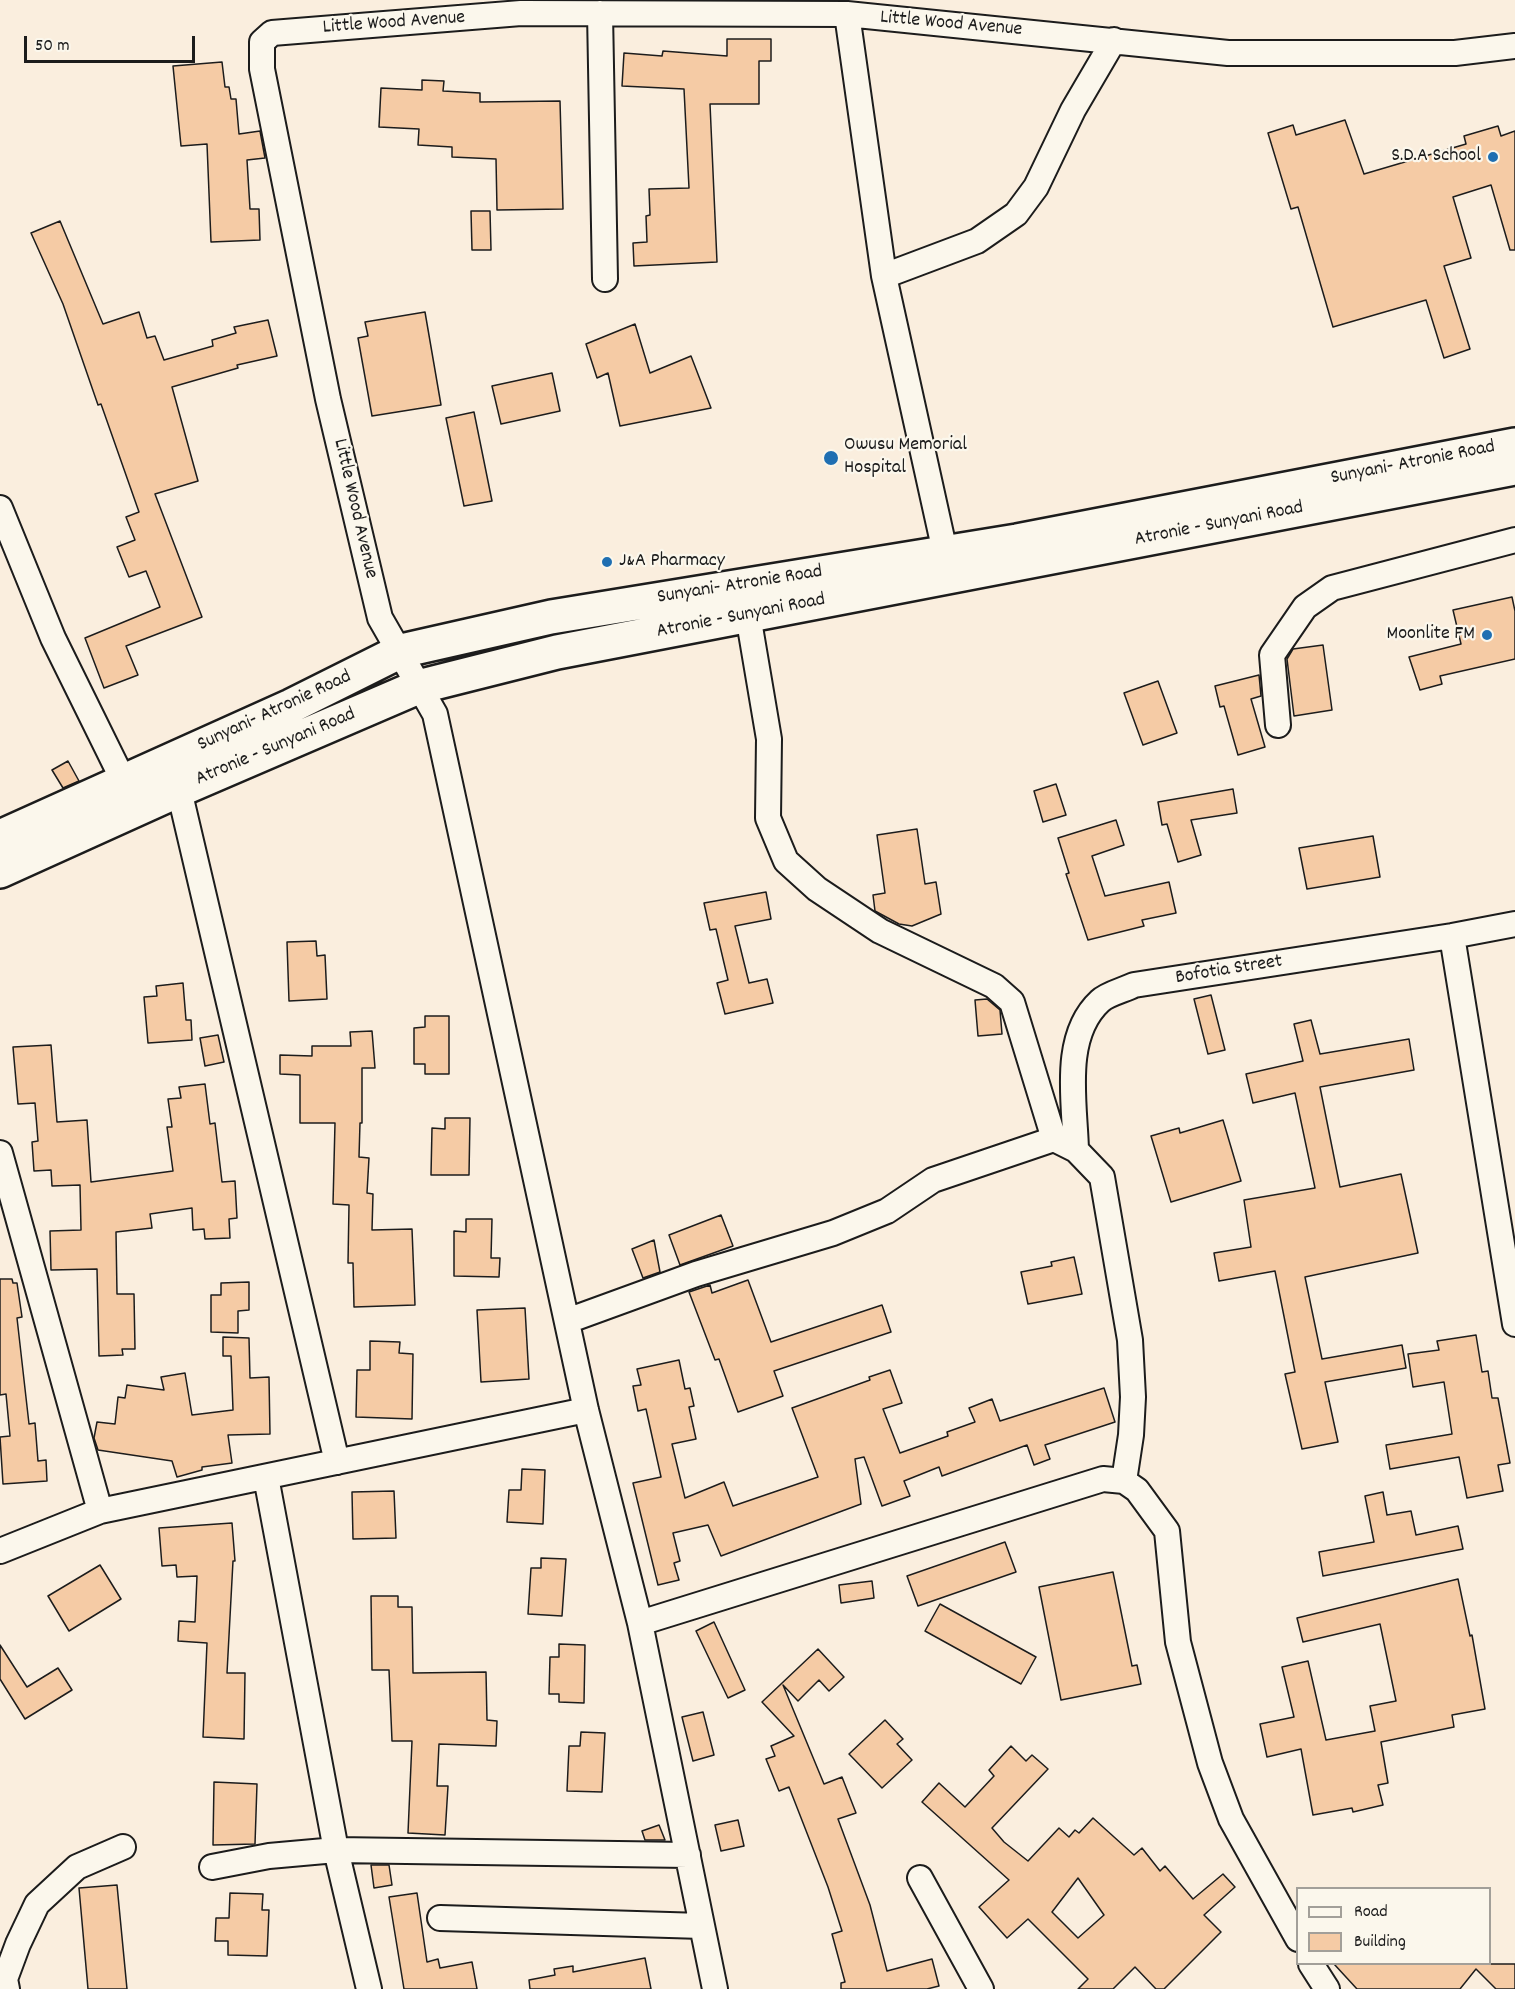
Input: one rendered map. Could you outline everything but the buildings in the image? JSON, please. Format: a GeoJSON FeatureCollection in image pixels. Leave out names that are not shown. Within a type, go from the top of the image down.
{"type":"FeatureCollection","features":[{"type":"Feature","properties":{"kind":"highway","name":"Sunyani- Atronie Road"},"geometry":{"type":"LineString","coordinates":[[0,837],[291,706],[401,651],[551,617],[945,552],[1515,445]]}},
{"type":"Feature","properties":{"kind":"highway","name":"Atronie - Sunyani Road"},"geometry":{"type":"LineString","coordinates":[[0,871],[179,790],[418,687],[557,652],[1515,468]]}},
{"type":"Feature","properties":{"kind":"street","name":"Little Wood Avenue"},"geometry":{"type":"LineString","coordinates":[[715,1989],[640,1623],[586,1410],[435,714],[418,687],[401,651],[380,618],[328,399],[262,69],[262,42],[272,33],[521,13],[847,14],[873,9],[1228,53],[1455,53],[1515,46]]}},
{"type":"Feature","properties":{"kind":"street"},"geometry":{"type":"LineString","coordinates":[[600,13],[606,279]]}},
{"type":"Feature","properties":{"kind":"street"},"geometry":{"type":"LineString","coordinates":[[847,14],[884,276],[945,552]]}},
{"type":"Feature","properties":{"kind":"street"},"geometry":{"type":"LineString","coordinates":[[884,276],[977,240],[1016,214],[1036,187],[1073,110],[1114,40]]}},
{"type":"Feature","properties":{"kind":"street"},"geometry":{"type":"LineString","coordinates":[[0,508],[53,638],[124,782]]}},
{"type":"Feature","properties":{"kind":"street"},"geometry":{"type":"LineString","coordinates":[[1278,725],[1272,655],[1305,607],[1332,588],[1515,540]]}},
{"type":"Feature","properties":{"kind":"street"},"geometry":{"type":"LineString","coordinates":[[748,615],[769,738],[768,818],[786,861],[817,889],[880,931],[994,986],[1012,1002],[1054,1139]]}},
{"type":"Feature","properties":{"kind":"street"},"geometry":{"type":"LineString","coordinates":[[179,790],[338,1462]]}},
{"type":"Feature","properties":{"kind":"street","name":"Bofotia Street"},"geometry":{"type":"LineString","coordinates":[[1076,1150],[1071,1073],[1086,1022],[1100,1000],[1134,985],[1452,936],[1515,924]]}},
{"type":"Feature","properties":{"kind":"street"},"geometry":{"type":"LineString","coordinates":[[1452,936],[1515,1324]]}},
{"type":"Feature","properties":{"kind":"street"},"geometry":{"type":"LineString","coordinates":[[567,1321],[696,1274],[833,1233],[887,1211],[933,1180],[1054,1139],[1076,1150],[1102,1177],[1127,1310],[1133,1397],[1131,1435],[1124,1481]]}},
{"type":"Feature","properties":{"kind":"street"},"geometry":{"type":"LineString","coordinates":[[0,1153],[6,1200],[100,1511]]}},
{"type":"Feature","properties":{"kind":"street"},"geometry":{"type":"LineString","coordinates":[[0,1551],[100,1511],[586,1410]]}},
{"type":"Feature","properties":{"kind":"street"},"geometry":{"type":"LineString","coordinates":[[266,1477],[336,1850],[369,1989]]}},
{"type":"Feature","properties":{"kind":"street"},"geometry":{"type":"LineString","coordinates":[[640,1623],[1103,1479],[1124,1481],[1137,1490],[1167,1531],[1178,1642],[1210,1763],[1231,1819],[1296,1935]]}},
{"type":"Feature","properties":{"kind":"street"},"geometry":{"type":"LineString","coordinates":[[7,1989],[5,1979],[18,1944],[38,1904],[77,1867],[123,1846]]}},
{"type":"Feature","properties":{"kind":"street"},"geometry":{"type":"LineString","coordinates":[[212,1867],[269,1856],[336,1850],[688,1855]]}},
{"type":"Feature","properties":{"kind":"street"},"geometry":{"type":"LineString","coordinates":[[920,1878],[981,1989]]}},
{"type":"Feature","properties":{"kind":"street"},"geometry":{"type":"LineString","coordinates":[[440,1918],[702,1926]]}},
{"type":"Feature","properties":{"kind":"street"},"geometry":{"type":"LineString","coordinates":[[1312,1965],[1327,1989]]}},
{"type":"Feature","properties":{"kind":"place","name":"S.D.A School"},"geometry":{"type":"Point","coordinates":[1493,157]}},
{"type":"Feature","properties":{"kind":"place","name":"Owusu Memorial Hospital"},"geometry":{"type":"Point","coordinates":[831,458]}},
{"type":"Feature","properties":{"kind":"place","name":"J&A Pharmacy"},"geometry":{"type":"Point","coordinates":[607,562]}},
{"type":"Feature","properties":{"kind":"place","name":"Moonlite FM"},"geometry":{"type":"Point","coordinates":[1487,635]}}]}
